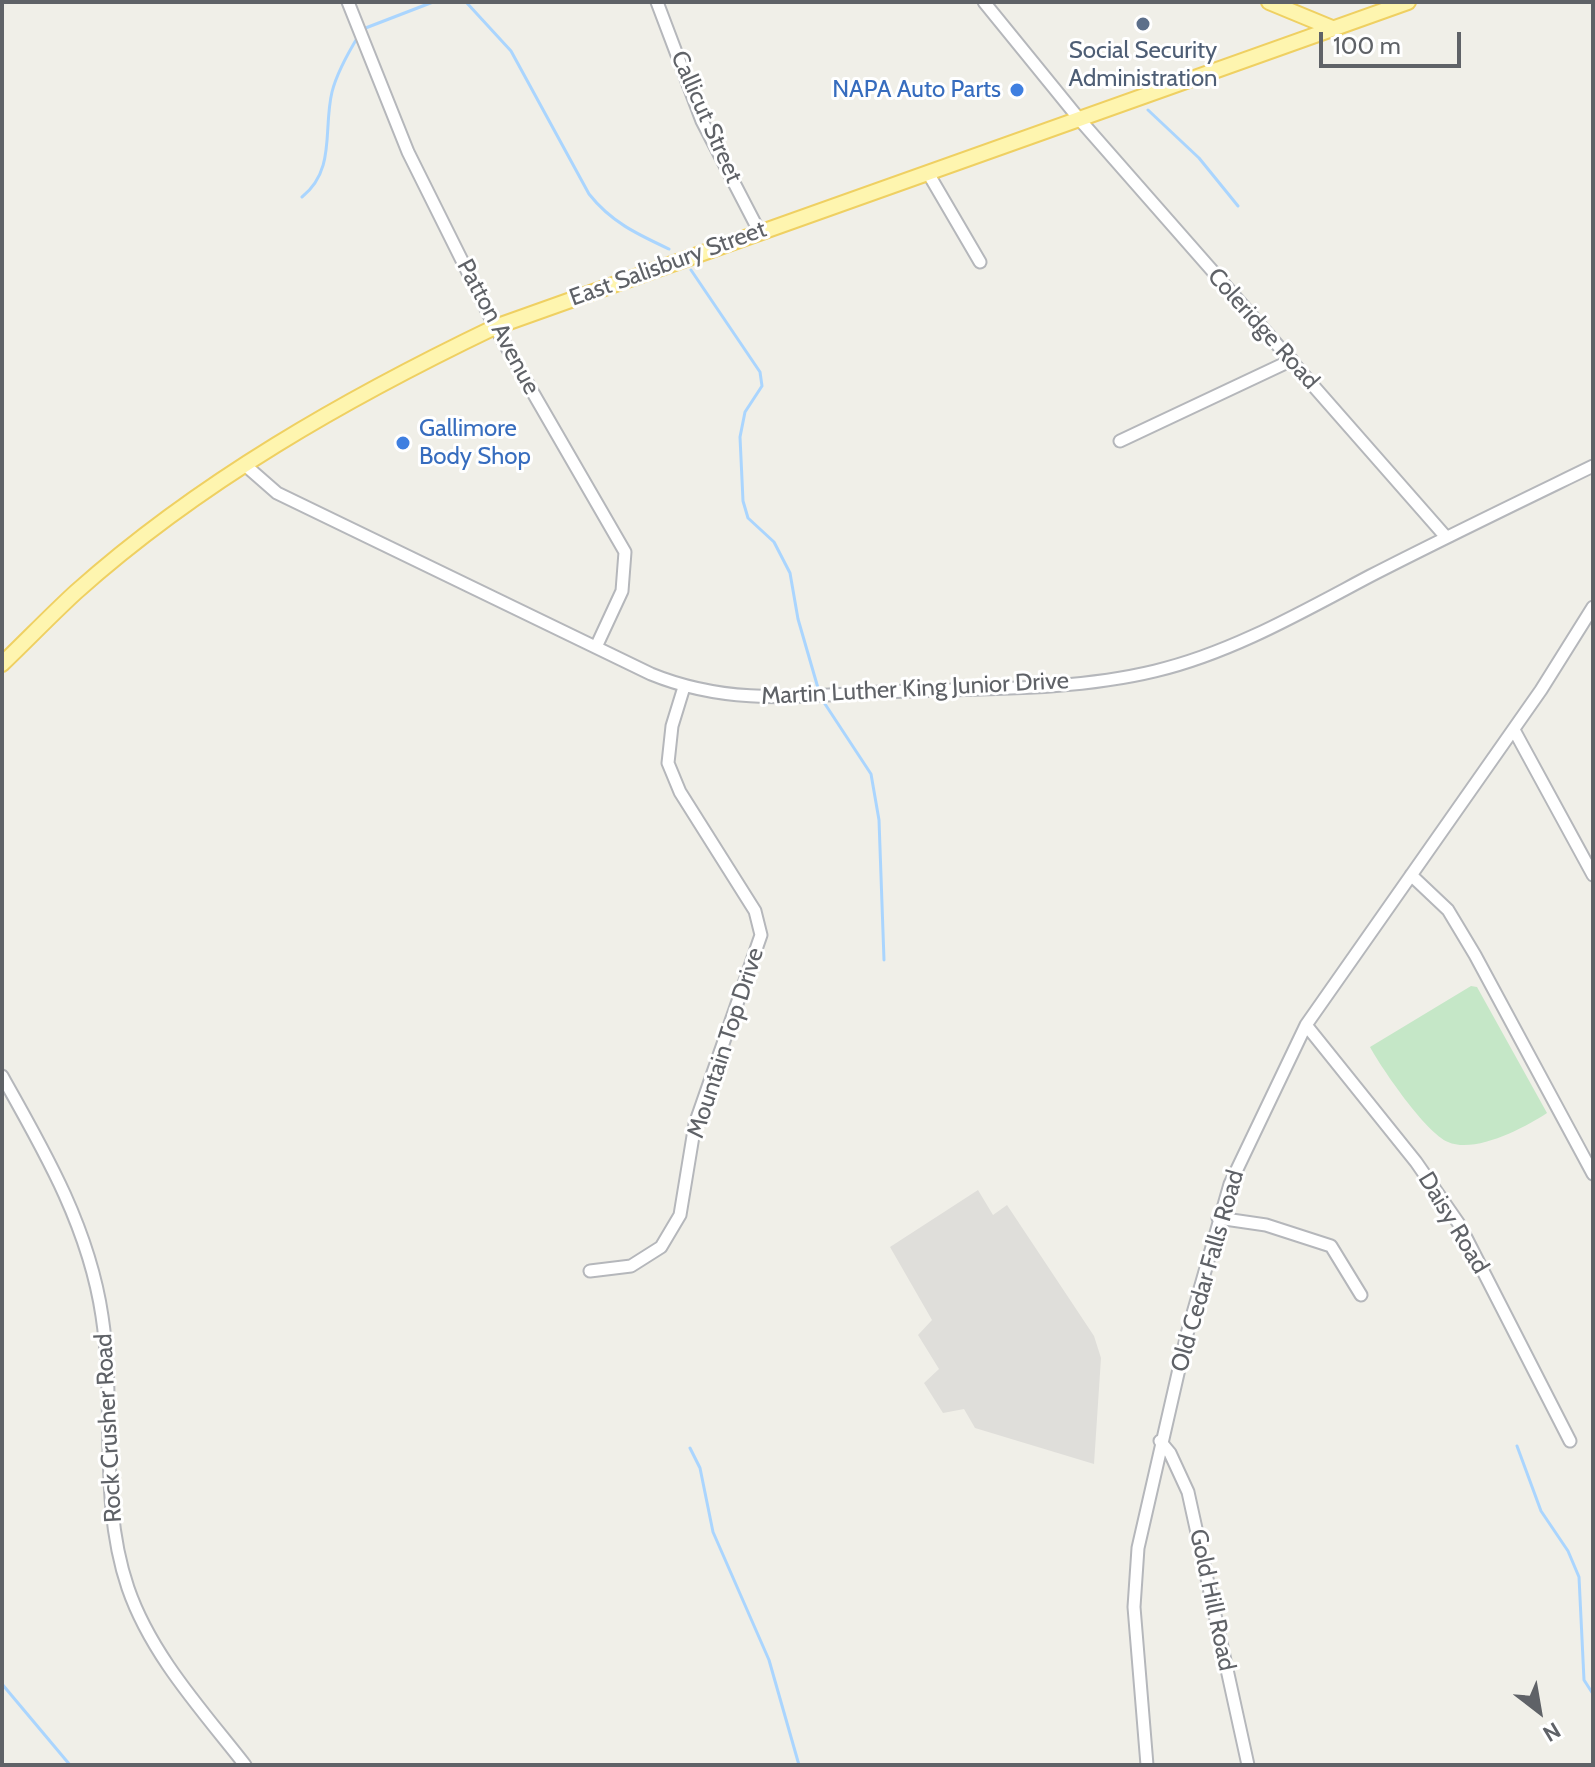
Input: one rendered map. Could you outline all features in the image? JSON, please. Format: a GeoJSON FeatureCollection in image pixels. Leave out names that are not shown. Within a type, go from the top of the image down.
{"type":"FeatureCollection","features":[{"type":"Feature","properties":{"kind":"main road"},"geometry":{"type":"LineString","coordinates":[[1269,2],[1332,28]]}},
{"type":"Feature","properties":{"kind":"main road","name":"East Salisbury Street"},"geometry":{"type":"LineString","coordinates":[[2,664],[77,591],[158,526],[245,465],[401,372],[495,327],[1408,2]]}},
{"type":"Feature","properties":{"kind":"street","name":"Patton Avenue"},"geometry":{"type":"LineString","coordinates":[[348,2],[408,152],[495,327],[625,552],[622,591],[596,647]]}},
{"type":"Feature","properties":{"kind":"street","name":"Callicut Street"},"geometry":{"type":"LineString","coordinates":[[657,2],[702,121],[759,231]]}},
{"type":"Feature","properties":{"kind":"street","name":"Coleridge Road"},"geometry":{"type":"LineString","coordinates":[[984,2],[1080,120],[1446,537]]}},
{"type":"Feature","properties":{"kind":"street"},"geometry":{"type":"LineString","coordinates":[[928,173],[980,262]]}},
{"type":"Feature","properties":{"kind":"street"},"geometry":{"type":"LineString","coordinates":[[1120,441],[1292,360]]}},
{"type":"Feature","properties":{"kind":"street","name":"Martin Luther King Junior Drive"},"geometry":{"type":"LineString","coordinates":[[245,465],[277,493],[312,507],[684,687],[723,696],[778,697],[1032,685],[1136,675],[1182,664],[1234,644],[1593,466]]}},
{"type":"Feature","properties":{"kind":"street","name":"Old Cedar Falls Road"},"geometry":{"type":"LineString","coordinates":[[1147,1765],[1135,1636],[1135,1575],[1160,1441],[1218,1218],[1252,1133],[1306,1025],[1514,730],[1593,607]]}},
{"type":"Feature","properties":{"kind":"street","name":"Mountain Top Drive"},"geometry":{"type":"LineString","coordinates":[[590,1271],[631,1266],[661,1247],[680,1215],[695,1124],[761,935],[755,911],[680,792],[668,763],[672,726],[684,687]]}},
{"type":"Feature","properties":{"kind":"street"},"geometry":{"type":"LineString","coordinates":[[1514,730],[1593,875]]}},
{"type":"Feature","properties":{"kind":"street"},"geometry":{"type":"LineString","coordinates":[[1411,875],[1448,910],[1593,1174]]}},
{"type":"Feature","properties":{"kind":"street","name":"Daisy Road"},"geometry":{"type":"LineString","coordinates":[[1306,1025],[1416,1162],[1459,1224],[1570,1441]]}},
{"type":"Feature","properties":{"kind":"street","name":"Rock Crusher Road"},"geometry":{"type":"LineString","coordinates":[[2,1076],[67,1197],[95,1280],[105,1342],[113,1525],[129,1591],[144,1626],[168,1665],[245,1765]]}},
{"type":"Feature","properties":{"kind":"street"},"geometry":{"type":"LineString","coordinates":[[1218,1218],[1266,1225],[1331,1246],[1361,1295]]}},
{"type":"Feature","properties":{"kind":"street","name":"Gold Hill Road"},"geometry":{"type":"LineString","coordinates":[[1160,1441],[1170,1453],[1188,1492],[1248,1765]]}},
{"type":"Feature","properties":{"kind":"shaded area"},"geometry":{"type":"Polygon","coordinates":[[[978,1190],[993,1215],[1007,1205],[1094,1336],[1101,1358],[1094,1464],[975,1428],[964,1409],[943,1413],[924,1383],[939,1369],[918,1335],[932,1320],[890,1247],[978,1190]]]}},
{"type":"Feature","properties":{"kind":"green space"},"geometry":{"type":"Polygon","coordinates":[[[1471,986],[1477,987],[1547,1113],[1499,1138],[1459,1145],[1439,1136],[1417,1114],[1370,1047],[1471,986]]]}},
{"type":"Feature","properties":{"kind":"waterway"},"geometry":{"type":"LineString","coordinates":[[363,29],[433,2]]}},
{"type":"Feature","properties":{"kind":"waterway"},"geometry":{"type":"LineString","coordinates":[[466,2],[511,51],[597,204],[635,232],[669,249]]}},
{"type":"Feature","properties":{"kind":"waterway"},"geometry":{"type":"LineString","coordinates":[[302,197],[320,174],[332,92],[359,35]]}},
{"type":"Feature","properties":{"kind":"waterway"},"geometry":{"type":"LineString","coordinates":[[1148,110],[1199,158],[1238,206]]}},
{"type":"Feature","properties":{"kind":"waterway"},"geometry":{"type":"LineString","coordinates":[[691,270],[760,372],[762,386],[745,412],[740,437],[743,501],[748,518],[774,542],[790,573],[798,619],[818,688]]}},
{"type":"Feature","properties":{"kind":"waterway"},"geometry":{"type":"LineString","coordinates":[[825,704],[871,774],[879,820],[884,960]]}},
{"type":"Feature","properties":{"kind":"waterway"},"geometry":{"type":"LineString","coordinates":[[1517,1446],[1541,1511],[1568,1551],[1579,1577],[1584,1680],[1593,1694]]}},
{"type":"Feature","properties":{"kind":"waterway"},"geometry":{"type":"LineString","coordinates":[[690,1448],[700,1468],[713,1532],[769,1660],[799,1765]]}},
{"type":"Feature","properties":{"kind":"waterway"},"geometry":{"type":"LineString","coordinates":[[2,1684],[70,1765]]}},
{"type":"Feature","properties":{"kind":"place","name":"Social Security Administration"},"geometry":{"type":"Point","coordinates":[1143,24]}},
{"type":"Feature","properties":{"kind":"place","name":"NAPA Auto Parts"},"geometry":{"type":"Point","coordinates":[1017,90]}},
{"type":"Feature","properties":{"kind":"place","name":"Gallimore Body Shop"},"geometry":{"type":"Point","coordinates":[403,443]}}]}
